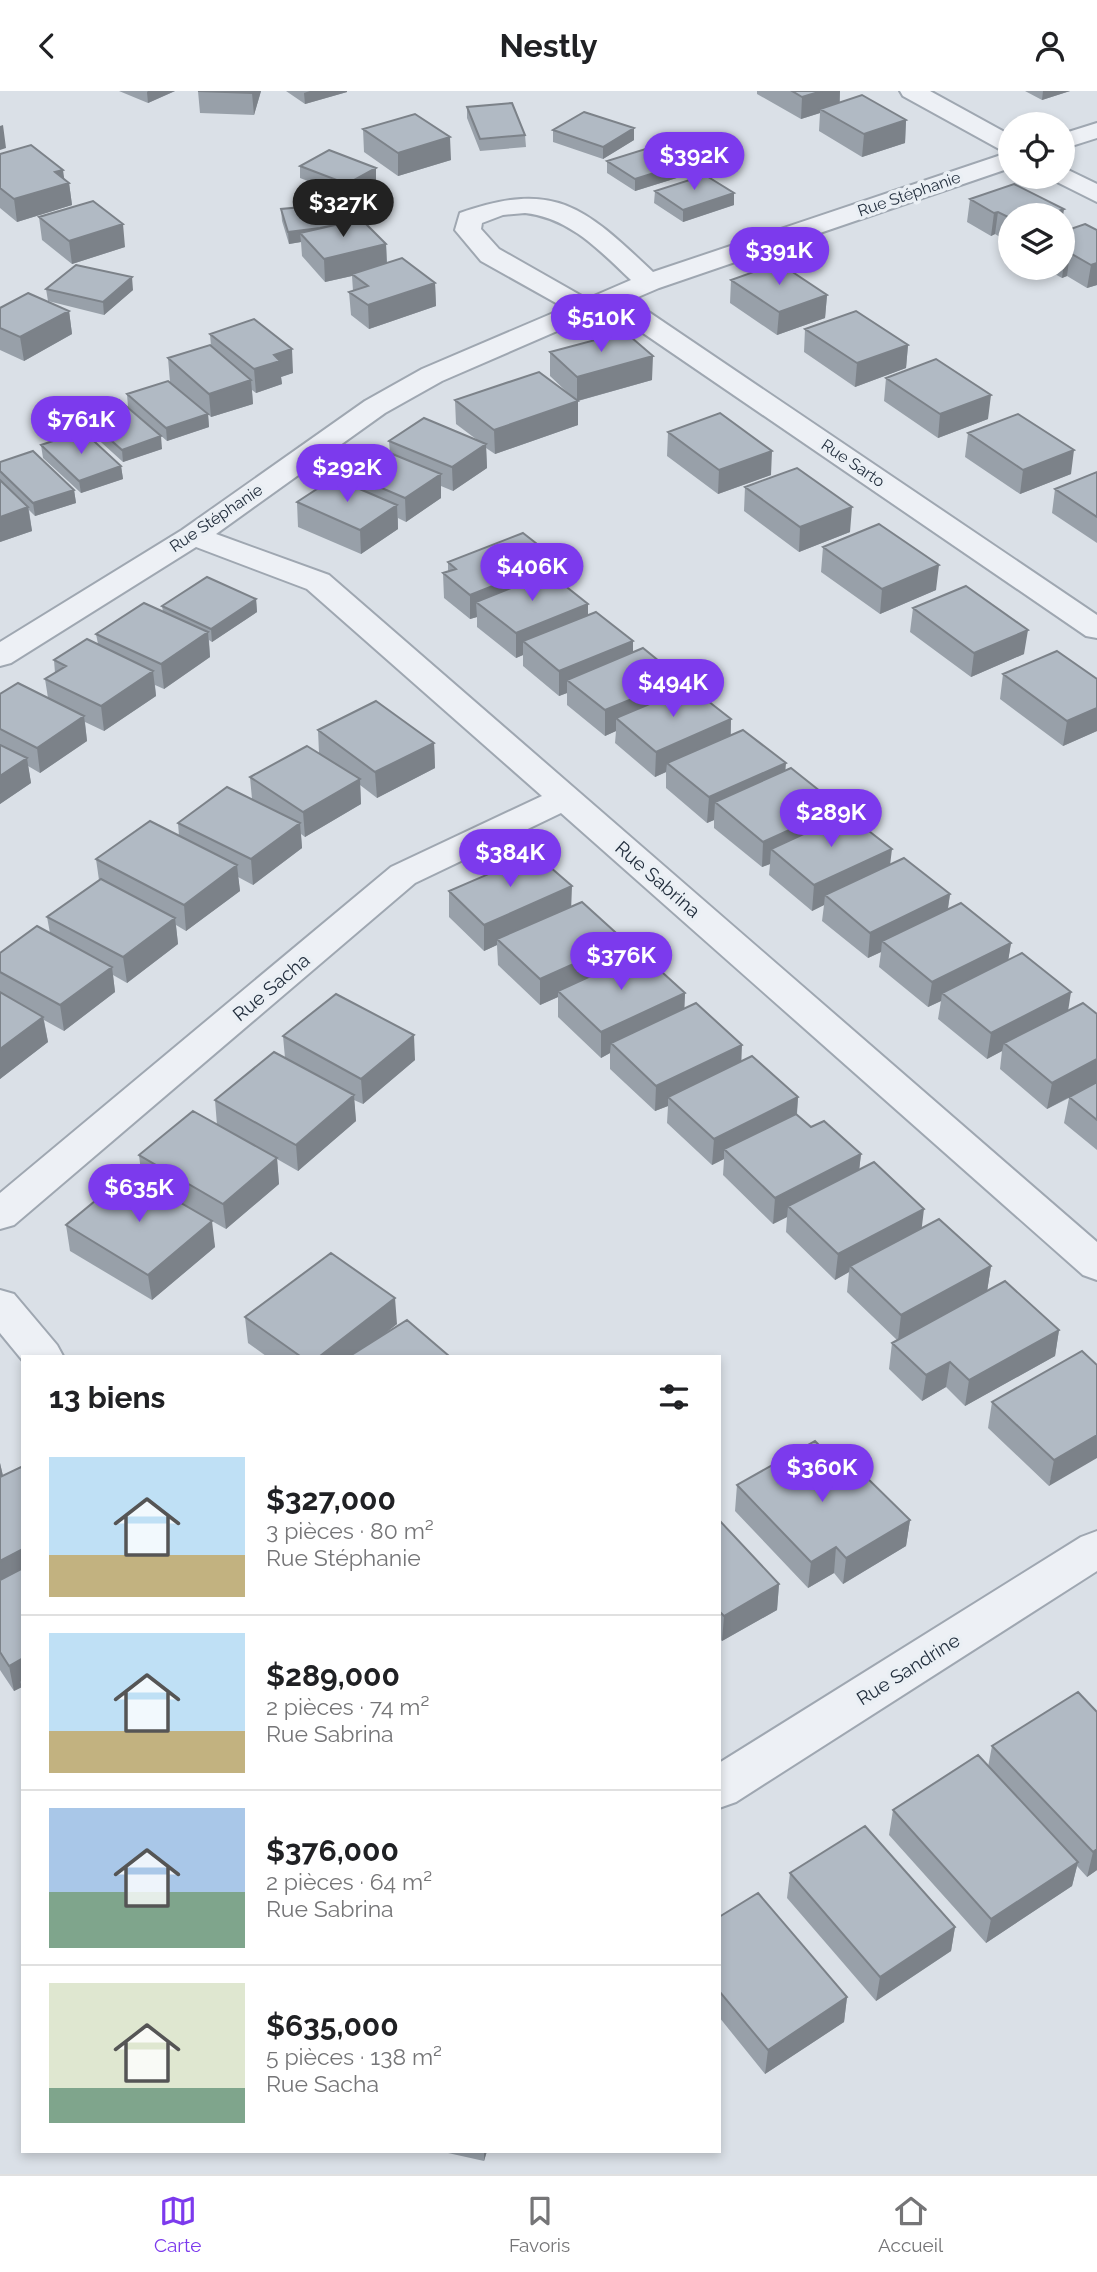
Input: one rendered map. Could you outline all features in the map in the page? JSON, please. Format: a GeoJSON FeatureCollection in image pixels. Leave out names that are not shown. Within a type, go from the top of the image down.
{"type":"FeatureCollection","features":[{"type":"Feature","properties":{"kind":"street"},"geometry":{"type":"LineString","coordinates":[[912,91],[998,138]]}},
{"type":"Feature","properties":{"kind":"street"},"geometry":{"type":"LineString","coordinates":[[1075,138],[1097,130]]}},
{"type":"Feature","properties":{"kind":"street","name":"Rue Stéphanie"},"geometry":{"type":"LineString","coordinates":[[0,656],[193,536],[375,407],[432,375],[649,282],[998,164]]}},
{"type":"Feature","properties":{"kind":"street"},"geometry":{"type":"LineString","coordinates":[[1075,182],[1097,194]]}},
{"type":"Feature","properties":{"kind":"street"},"geometry":{"type":"LineString","coordinates":[[597,303],[490,255],[468,230],[469,219],[486,211],[527,203],[550,206],[590,228],[649,282]]}},
{"type":"Feature","properties":{"kind":"street","name":"Rue Sarto"},"geometry":{"type":"LineString","coordinates":[[597,303],[1097,629]]}},
{"type":"Feature","properties":{"kind":"street","name":"Rue Sabrina"},"geometry":{"type":"LineString","coordinates":[[193,536],[318,582],[1097,1265]]}},
{"type":"Feature","properties":{"kind":"street","name":"Rue Sacha"},"geometry":{"type":"LineString","coordinates":[[0,1215],[403,876],[566,798]]}},
{"type":"Feature","properties":{"kind":"street"},"geometry":{"type":"LineString","coordinates":[[0,1305],[41,1355]]}},
{"type":"Feature","properties":{"kind":"street","name":"Rue Sandrine"},"geometry":{"type":"LineString","coordinates":[[721,1787],[1097,1549]]}},
{"type":"Feature","properties":{"kind":"building"},"geometry":{"type":"Polygon","coordinates":[[[198,91],[253,91],[252,93],[198,91]]]}},
{"type":"Feature","properties":{"kind":"building"},"geometry":{"type":"Polygon","coordinates":[[[792,91],[822,91],[802,97],[792,91]]]}},
{"type":"Feature","properties":{"kind":"building"},"geometry":{"type":"Polygon","coordinates":[[[862,95],[906,120],[864,134],[820,109],[862,95]]]}},
{"type":"Feature","properties":{"kind":"building"},"geometry":{"type":"Polygon","coordinates":[[[512,103],[525,135],[480,139],[467,107],[512,103]]]}},
{"type":"Feature","properties":{"kind":"building"},"geometry":{"type":"Polygon","coordinates":[[[584,112],[634,128],[603,147],[553,130],[584,112]]]}},
{"type":"Feature","properties":{"kind":"building"},"geometry":{"type":"Polygon","coordinates":[[[415,114],[450,137],[398,153],[363,129],[415,114]]]}},
{"type":"Feature","properties":{"kind":"building"},"geometry":{"type":"Polygon","coordinates":[[[31,145],[63,170],[55,172],[69,183],[14,199],[0,188],[0,154],[31,145]]]}},
{"type":"Feature","properties":{"kind":"building"},"geometry":{"type":"Polygon","coordinates":[[[655,146],[683,164],[635,179],[607,161],[655,146]]]}},
{"type":"Feature","properties":{"kind":"building"},"geometry":{"type":"Polygon","coordinates":[[[329,150],[376,168],[347,184],[300,166],[329,150]]]}},
{"type":"Feature","properties":{"kind":"building"},"geometry":{"type":"Polygon","coordinates":[[[705,175],[734,193],[683,210],[655,191],[705,175]]]}},
{"type":"Feature","properties":{"kind":"building"},"geometry":{"type":"Polygon","coordinates":[[[999,189],[1024,189],[1052,203],[998,203],[998,212],[994,213],[970,199],[999,189]]]}},
{"type":"Feature","properties":{"kind":"building"},"geometry":{"type":"Polygon","coordinates":[[[93,201],[123,224],[69,241],[39,217],[93,201]]]}},
{"type":"Feature","properties":{"kind":"building"},"geometry":{"type":"Polygon","coordinates":[[[347,203],[353,221],[288,232],[281,209],[347,203]]]}},
{"type":"Feature","properties":{"kind":"building"},"geometry":{"type":"Polygon","coordinates":[[[361,219],[386,244],[324,259],[300,233],[361,219]]]}},
{"type":"Feature","properties":{"kind":"building"},"geometry":{"type":"Polygon","coordinates":[[[1085,224],[1097,230],[1097,263],[1091,265],[1075,256],[1075,227],[1085,224]]]}},
{"type":"Feature","properties":{"kind":"building"},"geometry":{"type":"Polygon","coordinates":[[[402,258],[435,283],[368,305],[349,292],[368,286],[352,274],[402,258]]]}},
{"type":"Feature","properties":{"kind":"building"},"geometry":{"type":"Polygon","coordinates":[[[779,263],[827,295],[779,312],[731,280],[779,263]]]}},
{"type":"Feature","properties":{"kind":"building"},"geometry":{"type":"Polygon","coordinates":[[[76,265],[132,277],[103,302],[46,289],[76,265]]]}},
{"type":"Feature","properties":{"kind":"building"},"geometry":{"type":"Polygon","coordinates":[[[28,293],[69,311],[20,337],[0,328],[0,308],[28,293]]]}},
{"type":"Feature","properties":{"kind":"building"},"geometry":{"type":"Polygon","coordinates":[[[856,311],[908,345],[857,363],[805,329],[856,311]]]}},
{"type":"Feature","properties":{"kind":"building"},"geometry":{"type":"Polygon","coordinates":[[[254,319],[292,349],[274,355],[280,361],[254,369],[210,334],[254,319]]]}},
{"type":"Feature","properties":{"kind":"building"},"geometry":{"type":"Polygon","coordinates":[[[625,332],[653,356],[577,377],[550,352],[625,332]]]}},
{"type":"Feature","properties":{"kind":"building"},"geometry":{"type":"Polygon","coordinates":[[[210,345],[251,380],[209,394],[168,358],[210,345]]]}},
{"type":"Feature","properties":{"kind":"building"},"geometry":{"type":"Polygon","coordinates":[[[936,359],[991,395],[940,414],[886,378],[936,359]]]}},
{"type":"Feature","properties":{"kind":"building"},"geometry":{"type":"Polygon","coordinates":[[[539,372],[578,401],[494,430],[455,400],[539,372]]]}},
{"type":"Feature","properties":{"kind":"building"},"geometry":{"type":"Polygon","coordinates":[[[168,381],[208,414],[166,428],[127,394],[168,381]]]}},
{"type":"Feature","properties":{"kind":"building"},"geometry":{"type":"Polygon","coordinates":[[[119,400],[161,436],[122,450],[80,413],[119,400]]]}},
{"type":"Feature","properties":{"kind":"building"},"geometry":{"type":"Polygon","coordinates":[[[720,413],[772,451],[719,470],[668,432],[720,413]]]}},
{"type":"Feature","properties":{"kind":"building"},"geometry":{"type":"Polygon","coordinates":[[[1018,414],[1074,450],[1023,470],[968,433],[1018,414]]]}},
{"type":"Feature","properties":{"kind":"building"},"geometry":{"type":"Polygon","coordinates":[[[424,418],[486,444],[452,467],[389,441],[424,418]]]}},
{"type":"Feature","properties":{"kind":"building"},"geometry":{"type":"Polygon","coordinates":[[[83,431],[121,466],[79,481],[41,445],[83,431]]]}},
{"type":"Feature","properties":{"kind":"building"},"geometry":{"type":"Polygon","coordinates":[[[378,448],[441,474],[405,498],[342,471],[378,448]]]}},
{"type":"Feature","properties":{"kind":"building"},"geometry":{"type":"Polygon","coordinates":[[[33,451],[74,490],[33,503],[0,471],[0,462],[33,451]]]}},
{"type":"Feature","properties":{"kind":"building"},"geometry":{"type":"Polygon","coordinates":[[[797,468],[852,507],[800,527],[745,487],[797,468]]]}},
{"type":"Feature","properties":{"kind":"building"},"geometry":{"type":"Polygon","coordinates":[[[1097,472],[1097,517],[1055,489],[1097,472]]]}},
{"type":"Feature","properties":{"kind":"building"},"geometry":{"type":"Polygon","coordinates":[[[334,478],[397,505],[360,530],[297,502],[334,478]]]}},
{"type":"Feature","properties":{"kind":"building"},"geometry":{"type":"Polygon","coordinates":[[[0,480],[28,507],[0,517],[0,480]]]}},
{"type":"Feature","properties":{"kind":"building"},"geometry":{"type":"Polygon","coordinates":[[[879,524],[939,565],[882,589],[823,547],[879,524]]]}},
{"type":"Feature","properties":{"kind":"building"},"geometry":{"type":"Polygon","coordinates":[[[523,533],[546,551],[529,558],[540,567],[470,595],[443,573],[456,569],[448,562],[523,533]]]}},
{"type":"Feature","properties":{"kind":"building"},"geometry":{"type":"Polygon","coordinates":[[[549,573],[588,604],[516,633],[476,602],[549,573]]]}},
{"type":"Feature","properties":{"kind":"building"},"geometry":{"type":"Polygon","coordinates":[[[207,577],[256,599],[211,629],[162,606],[207,577]]]}},
{"type":"Feature","properties":{"kind":"building"},"geometry":{"type":"Polygon","coordinates":[[[966,586],[1028,630],[974,653],[913,608],[966,586]]]}},
{"type":"Feature","properties":{"kind":"building"},"geometry":{"type":"Polygon","coordinates":[[[144,603],[208,632],[161,664],[96,634],[144,603]]]}},
{"type":"Feature","properties":{"kind":"building"},"geometry":{"type":"Polygon","coordinates":[[[596,612],[633,641],[559,671],[523,641],[596,612]]]}},
{"type":"Feature","properties":{"kind":"building"},"geometry":{"type":"Polygon","coordinates":[[[87,639],[153,671],[101,706],[45,679],[66,666],[54,660],[87,639]]]}},
{"type":"Feature","properties":{"kind":"building"},"geometry":{"type":"Polygon","coordinates":[[[643,648],[681,679],[605,710],[567,680],[643,648]]]}},
{"type":"Feature","properties":{"kind":"building"},"geometry":{"type":"Polygon","coordinates":[[[1057,651],[1097,679],[1097,708],[1067,721],[1003,674],[1057,651]]]}},
{"type":"Feature","properties":{"kind":"building"},"geometry":{"type":"Polygon","coordinates":[[[18,683],[84,716],[37,748],[0,729],[0,694],[18,683]]]}},
{"type":"Feature","properties":{"kind":"building"},"geometry":{"type":"Polygon","coordinates":[[[690,687],[731,719],[656,752],[616,718],[690,687]]]}},
{"type":"Feature","properties":{"kind":"building"},"geometry":{"type":"Polygon","coordinates":[[[376,701],[434,743],[375,772],[318,730],[376,701]]]}},
{"type":"Feature","properties":{"kind":"building"},"geometry":{"type":"Polygon","coordinates":[[[743,730],[786,763],[709,797],[667,763],[743,730]]]}},
{"type":"Feature","properties":{"kind":"building"},"geometry":{"type":"Polygon","coordinates":[[[0,745],[27,758],[0,776],[0,745]]]}},
{"type":"Feature","properties":{"kind":"building"},"geometry":{"type":"Polygon","coordinates":[[[307,746],[360,779],[303,812],[250,777],[307,746]]]}},
{"type":"Feature","properties":{"kind":"building"},"geometry":{"type":"Polygon","coordinates":[[[791,768],[840,807],[763,842],[715,802],[791,768]]]}},
{"type":"Feature","properties":{"kind":"building"},"geometry":{"type":"Polygon","coordinates":[[[227,787],[300,823],[251,859],[178,823],[227,787]]]}},
{"type":"Feature","properties":{"kind":"building"},"geometry":{"type":"Polygon","coordinates":[[[847,814],[892,849],[814,885],[771,849],[847,814]]]}},
{"type":"Feature","properties":{"kind":"building"},"geometry":{"type":"Polygon","coordinates":[[[150,821],[237,865],[184,905],[96,859],[150,821]]]}},
{"type":"Feature","properties":{"kind":"building"},"geometry":{"type":"Polygon","coordinates":[[[535,854],[572,886],[484,925],[449,891],[535,854]]]}},
{"type":"Feature","properties":{"kind":"building"},"geometry":{"type":"Polygon","coordinates":[[[904,858],[950,894],[870,933],[825,895],[904,858]]]}},
{"type":"Feature","properties":{"kind":"building"},"geometry":{"type":"Polygon","coordinates":[[[101,879],[175,918],[123,957],[47,917],[101,879]]]}},
{"type":"Feature","properties":{"kind":"building"},"geometry":{"type":"Polygon","coordinates":[[[582,902],[625,941],[540,979],[497,939],[582,902]]]}},
{"type":"Feature","properties":{"kind":"building"},"geometry":{"type":"Polygon","coordinates":[[[961,903],[1011,943],[932,982],[882,941],[961,903]]]}},
{"type":"Feature","properties":{"kind":"building"},"geometry":{"type":"Polygon","coordinates":[[[37,926],[112,967],[60,1005],[0,972],[0,953],[37,926]]]}},
{"type":"Feature","properties":{"kind":"building"},"geometry":{"type":"Polygon","coordinates":[[[641,953],[685,993],[601,1032],[558,991],[641,953]]]}},
{"type":"Feature","properties":{"kind":"building"},"geometry":{"type":"Polygon","coordinates":[[[1022,953],[1071,992],[991,1033],[942,993],[1022,953]]]}},
{"type":"Feature","properties":{"kind":"building"},"geometry":{"type":"Polygon","coordinates":[[[0,992],[43,1017],[0,1049],[0,992]]]}},
{"type":"Feature","properties":{"kind":"building"},"geometry":{"type":"Polygon","coordinates":[[[336,994],[414,1035],[361,1079],[283,1036],[336,994]]]}},
{"type":"Feature","properties":{"kind":"building"},"geometry":{"type":"Polygon","coordinates":[[[696,1003],[742,1045],[656,1086],[611,1043],[696,1003]]]}},
{"type":"Feature","properties":{"kind":"building"},"geometry":{"type":"Polygon","coordinates":[[[1083,1003],[1097,1014],[1097,1059],[1052,1083],[1004,1043],[1083,1003]]]}},
{"type":"Feature","properties":{"kind":"building"},"geometry":{"type":"Polygon","coordinates":[[[274,1052],[354,1095],[296,1145],[215,1100],[274,1052]]]}},
{"type":"Feature","properties":{"kind":"building"},"geometry":{"type":"Polygon","coordinates":[[[752,1056],[798,1097],[714,1139],[668,1097],[752,1056]]]}},
{"type":"Feature","properties":{"kind":"building"},"geometry":{"type":"Polygon","coordinates":[[[1097,1082],[1097,1120],[1069,1097],[1097,1082]]]}},
{"type":"Feature","properties":{"kind":"building"},"geometry":{"type":"Polygon","coordinates":[[[193,1111],[277,1158],[223,1204],[139,1155],[193,1111]]]}},
{"type":"Feature","properties":{"kind":"building"},"geometry":{"type":"Polygon","coordinates":[[[796,1114],[811,1127],[824,1121],[861,1154],[775,1198],[724,1149],[796,1114]]]}},
{"type":"Feature","properties":{"kind":"building"},"geometry":{"type":"Polygon","coordinates":[[[874,1162],[924,1209],[838,1254],[788,1206],[874,1162]]]}},
{"type":"Feature","properties":{"kind":"building"},"geometry":{"type":"Polygon","coordinates":[[[129,1173],[212,1221],[148,1275],[66,1225],[129,1173]]]}},
{"type":"Feature","properties":{"kind":"building"},"geometry":{"type":"Polygon","coordinates":[[[939,1219],[991,1266],[901,1315],[850,1266],[939,1219]]]}},
{"type":"Feature","properties":{"kind":"building"},"geometry":{"type":"Polygon","coordinates":[[[331,1253],[395,1298],[321,1355],[299,1355],[245,1317],[331,1253]]]}},
{"type":"Feature","properties":{"kind":"building"},"geometry":{"type":"Polygon","coordinates":[[[1005,1281],[1059,1330],[969,1380],[950,1362],[926,1375],[892,1343],[1005,1281]]]}},
{"type":"Feature","properties":{"kind":"building"},"geometry":{"type":"Polygon","coordinates":[[[407,1320],[448,1355],[352,1355],[407,1320]]]}},
{"type":"Feature","properties":{"kind":"building"},"geometry":{"type":"Polygon","coordinates":[[[1082,1351],[1097,1365],[1097,1435],[1054,1460],[992,1402],[1082,1351]]]}},
{"type":"Feature","properties":{"kind":"building"},"geometry":{"type":"Polygon","coordinates":[[[815,1441],[848,1475],[858,1469],[910,1520],[846,1558],[836,1547],[811,1562],[737,1485],[815,1441]]]}},
{"type":"Feature","properties":{"kind":"building"},"geometry":{"type":"Polygon","coordinates":[[[21,1467],[21,1550],[0,1561],[0,1477],[21,1467]]]}},
{"type":"Feature","properties":{"kind":"building"},"geometry":{"type":"Polygon","coordinates":[[[721,1522],[779,1584],[724,1616],[721,1613],[721,1522]]]}},
{"type":"Feature","properties":{"kind":"building"},"geometry":{"type":"Polygon","coordinates":[[[21,1569],[21,1659],[9,1666],[0,1652],[0,1580],[21,1569]]]}},
{"type":"Feature","properties":{"kind":"building"},"geometry":{"type":"Polygon","coordinates":[[[1078,1692],[1097,1712],[1097,1849],[1093,1852],[992,1746],[1078,1692]]]}},
{"type":"Feature","properties":{"kind":"building"},"geometry":{"type":"Polygon","coordinates":[[[978,1755],[1078,1862],[991,1919],[893,1810],[978,1755]]]}},
{"type":"Feature","properties":{"kind":"building"},"geometry":{"type":"Polygon","coordinates":[[[865,1826],[955,1927],[880,1977],[790,1873],[865,1826]]]}},
{"type":"Feature","properties":{"kind":"building"},"geometry":{"type":"Polygon","coordinates":[[[758,1893],[847,1997],[768,2050],[721,1993],[721,1916],[758,1893]]]}}]}
